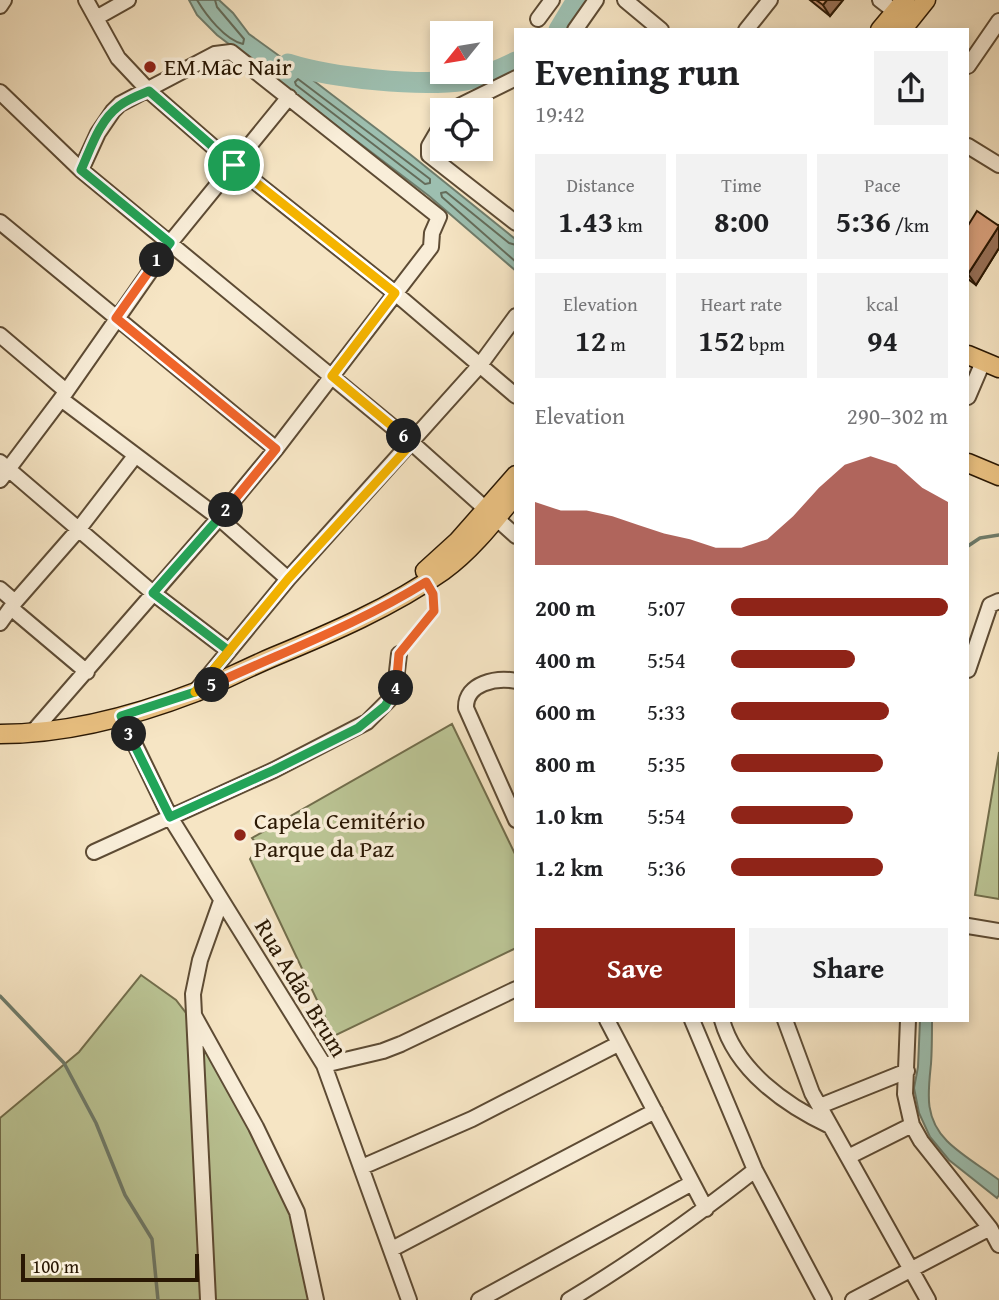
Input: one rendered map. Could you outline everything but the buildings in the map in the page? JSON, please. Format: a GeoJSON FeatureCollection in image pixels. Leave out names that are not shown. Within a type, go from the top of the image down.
{"type":"FeatureCollection","features":[{"type":"Feature","properties":{"kind":"main road"},"geometry":{"type":"LineString","coordinates":[[883,28],[926,0]]}},
{"type":"Feature","properties":{"kind":"main road"},"geometry":{"type":"LineString","coordinates":[[969,463],[999,475]]}},
{"type":"Feature","properties":{"kind":"main road"},"geometry":{"type":"LineString","coordinates":[[0,734],[31,734],[121,716],[195,692],[309,642],[382,606],[426,582],[460,557],[514,478]]}},
{"type":"Feature","properties":{"kind":"main road"},"geometry":{"type":"LineString","coordinates":[[382,606],[514,496]]}},
{"type":"Feature","properties":{"kind":"street"},"geometry":{"type":"LineString","coordinates":[[0,6],[4,0]]}},
{"type":"Feature","properties":{"kind":"street"},"geometry":{"type":"LineString","coordinates":[[86,0],[118,58],[149,91],[234,165],[395,293],[514,394]]}},
{"type":"Feature","properties":{"kind":"street"},"geometry":{"type":"LineString","coordinates":[[96,18],[128,0]]}},
{"type":"Feature","properties":{"kind":"street"},"geometry":{"type":"LineString","coordinates":[[538,19],[552,0]]}},
{"type":"Feature","properties":{"kind":"street"},"geometry":{"type":"LineString","coordinates":[[577,28],[596,0]]}},
{"type":"Feature","properties":{"kind":"street"},"geometry":{"type":"LineString","coordinates":[[625,0],[659,28]]}},
{"type":"Feature","properties":{"kind":"street"},"geometry":{"type":"LineString","coordinates":[[748,28],[770,0]]}},
{"type":"Feature","properties":{"kind":"street"},"geometry":{"type":"LineString","coordinates":[[880,0],[902,16]]}},
{"type":"Feature","properties":{"kind":"street"},"geometry":{"type":"LineString","coordinates":[[969,65],[999,21]]}},
{"type":"Feature","properties":{"kind":"street"},"geometry":{"type":"LineString","coordinates":[[31,734],[276,449],[431,247],[432,233],[439,215],[234,53],[227,51],[215,54],[121,104],[97,133],[81,170]]}},
{"type":"Feature","properties":{"kind":"street"},"geometry":{"type":"LineString","coordinates":[[475,98],[514,79]]}},
{"type":"Feature","properties":{"kind":"street"},"geometry":{"type":"LineString","coordinates":[[0,92],[81,170],[412,443],[514,534]]}},
{"type":"Feature","properties":{"kind":"street"},"geometry":{"type":"LineString","coordinates":[[229,651],[3,471],[63,395],[170,243],[289,97]]}},
{"type":"Feature","properties":{"kind":"street"},"geometry":{"type":"LineString","coordinates":[[969,147],[999,166]]}},
{"type":"Feature","properties":{"kind":"street"},"geometry":{"type":"LineString","coordinates":[[435,161],[514,221]]}},
{"type":"Feature","properties":{"kind":"street"},"geometry":{"type":"LineString","coordinates":[[0,222],[276,449]]}},
{"type":"Feature","properties":{"kind":"street"},"geometry":{"type":"LineString","coordinates":[[195,692],[288,579],[480,365],[514,319]]}},
{"type":"Feature","properties":{"kind":"street"},"geometry":{"type":"LineString","coordinates":[[0,334],[63,395],[135,456],[219,518],[288,579]]}},
{"type":"Feature","properties":{"kind":"street"},"geometry":{"type":"LineString","coordinates":[[969,395],[983,362]]}},
{"type":"Feature","properties":{"kind":"street"},"geometry":{"type":"LineString","coordinates":[[0,623],[78,530],[135,456]]}},
{"type":"Feature","properties":{"kind":"street"},"geometry":{"type":"LineString","coordinates":[[0,589],[13,605],[87,672]]}},
{"type":"Feature","properties":{"kind":"street"},"geometry":{"type":"LineString","coordinates":[[969,667],[990,605],[999,601]]}},
{"type":"Feature","properties":{"kind":"street"},"geometry":{"type":"LineString","coordinates":[[94,852],[274,770],[367,722],[392,697],[396,689],[399,654]]}},
{"type":"Feature","properties":{"kind":"street"},"geometry":{"type":"LineString","coordinates":[[514,681],[502,679],[477,687],[468,696],[466,708],[514,816]]}},
{"type":"Feature","properties":{"kind":"street","name":"Rua Adão Brum"},"geometry":{"type":"LineString","coordinates":[[121,716],[170,817],[324,1065],[409,1300]]}},
{"type":"Feature","properties":{"kind":"street"},"geometry":{"type":"LineString","coordinates":[[208,1300],[193,1013],[195,977],[221,901]]}},
{"type":"Feature","properties":{"kind":"street"},"geometry":{"type":"LineString","coordinates":[[969,926],[999,931]]}},
{"type":"Feature","properties":{"kind":"street"},"geometry":{"type":"LineString","coordinates":[[324,1065],[383,1051],[514,990]]}},
{"type":"Feature","properties":{"kind":"street"},"geometry":{"type":"LineString","coordinates":[[193,1013],[256,1128],[297,1212],[316,1300]]}},
{"type":"Feature","properties":{"kind":"street"},"geometry":{"type":"LineString","coordinates":[[608,1022],[706,1209]]}},
{"type":"Feature","properties":{"kind":"street"},"geometry":{"type":"LineString","coordinates":[[693,1022],[755,1170],[824,1300]]}},
{"type":"Feature","properties":{"kind":"street"},"geometry":{"type":"LineString","coordinates":[[723,1022],[742,1061],[786,1102],[830,1126]]}},
{"type":"Feature","properties":{"kind":"street"},"geometry":{"type":"LineString","coordinates":[[786,1022],[812,1093],[929,1300]]}},
{"type":"Feature","properties":{"kind":"street"},"geometry":{"type":"LineString","coordinates":[[908,1022],[905,1105],[912,1125],[921,1142],[990,1228],[999,1245]]}},
{"type":"Feature","properties":{"kind":"street"},"geometry":{"type":"LineString","coordinates":[[362,1167],[472,1119],[618,1044]]}},
{"type":"Feature","properties":{"kind":"street"},"geometry":{"type":"LineString","coordinates":[[820,1106],[907,1071]]}},
{"type":"Feature","properties":{"kind":"street"},"geometry":{"type":"LineString","coordinates":[[392,1250],[655,1111]]}},
{"type":"Feature","properties":{"kind":"street"},"geometry":{"type":"LineString","coordinates":[[848,1157],[912,1125]]}},
{"type":"Feature","properties":{"kind":"street"},"geometry":{"type":"LineString","coordinates":[[569,1300],[616,1272],[706,1209],[755,1170]]}},
{"type":"Feature","properties":{"kind":"street"},"geometry":{"type":"LineString","coordinates":[[479,1300],[692,1183]]}},
{"type":"Feature","properties":{"kind":"street"},"geometry":{"type":"LineString","coordinates":[[853,1300],[990,1228]]}},
{"type":"Feature","properties":{"kind":"path"},"geometry":{"type":"LineString","coordinates":[[399,654],[434,611],[433,594],[426,582]]}},
{"type":"Feature","properties":{"kind":"green space"},"geometry":{"type":"Polygon","coordinates":[[[452,724],[514,852],[514,949],[334,1036],[250,859],[259,847],[252,838],[452,724]]]}},
{"type":"Feature","properties":{"kind":"green space"},"geometry":{"type":"Polygon","coordinates":[[[999,752],[999,899],[975,895],[999,752]]]}},
{"type":"Feature","properties":{"kind":"green space"},"geometry":{"type":"Polygon","coordinates":[[[141,975],[176,1000],[193,1022],[277,1175],[296,1231],[300,1264],[315,1300],[0,1300],[0,1118],[79,1052],[141,975]]]}},
{"type":"Feature","properties":{"kind":"water"},"geometry":{"type":"Polygon","coordinates":[[[189,0],[219,0],[249,34],[411,155],[514,238],[514,269],[429,196],[217,35],[197,15],[189,0]]]}},
{"type":"Feature","properties":{"kind":"water"},"geometry":{"type":"Polygon","coordinates":[[[920,1022],[932,1022],[929,1105],[934,1123],[947,1141],[999,1180],[997,1198],[949,1160],[930,1137],[919,1113],[914,1088],[918,1067],[920,1022]]]}},
{"type":"Feature","properties":{"kind":"waterway"},"geometry":{"type":"LineString","coordinates":[[560,28],[577,0]]}},
{"type":"Feature","properties":{"kind":"waterway"},"geometry":{"type":"LineString","coordinates":[[288,64],[351,77],[401,82],[446,82],[472,79],[514,63]]}},
{"type":"Feature","properties":{"kind":"waterway"},"geometry":{"type":"LineString","coordinates":[[969,545],[980,538],[999,535]]}},
{"type":"Feature","properties":{"kind":"waterway"},"geometry":{"type":"LineString","coordinates":[[0,996],[64,1063],[96,1123],[125,1195],[152,1239],[158,1300]]}},
{"type":"Feature","properties":{"kind":"place","name":"EM Mac Nair"},"geometry":{"type":"Point","coordinates":[150,67]}},
{"type":"Feature","properties":{"kind":"place","name":"Capela Cemitério Parque da Paz"},"geometry":{"type":"Point","coordinates":[240,835]}},
{"type":"Feature","properties":{"kind":"route"},"geometry":{"type":"LineString","coordinates":[[234,165],[149,91],[121,104],[113,111],[97,133],[81,170],[170,243],[116,318],[276,449],[153,593],[229,651],[195,692],[121,716],[170,817],[274,770],[367,722],[392,697],[396,689],[399,654],[434,611],[433,594],[426,582],[309,642],[195,692],[288,579],[412,443],[332,376],[395,293],[234,165]]}}]}
